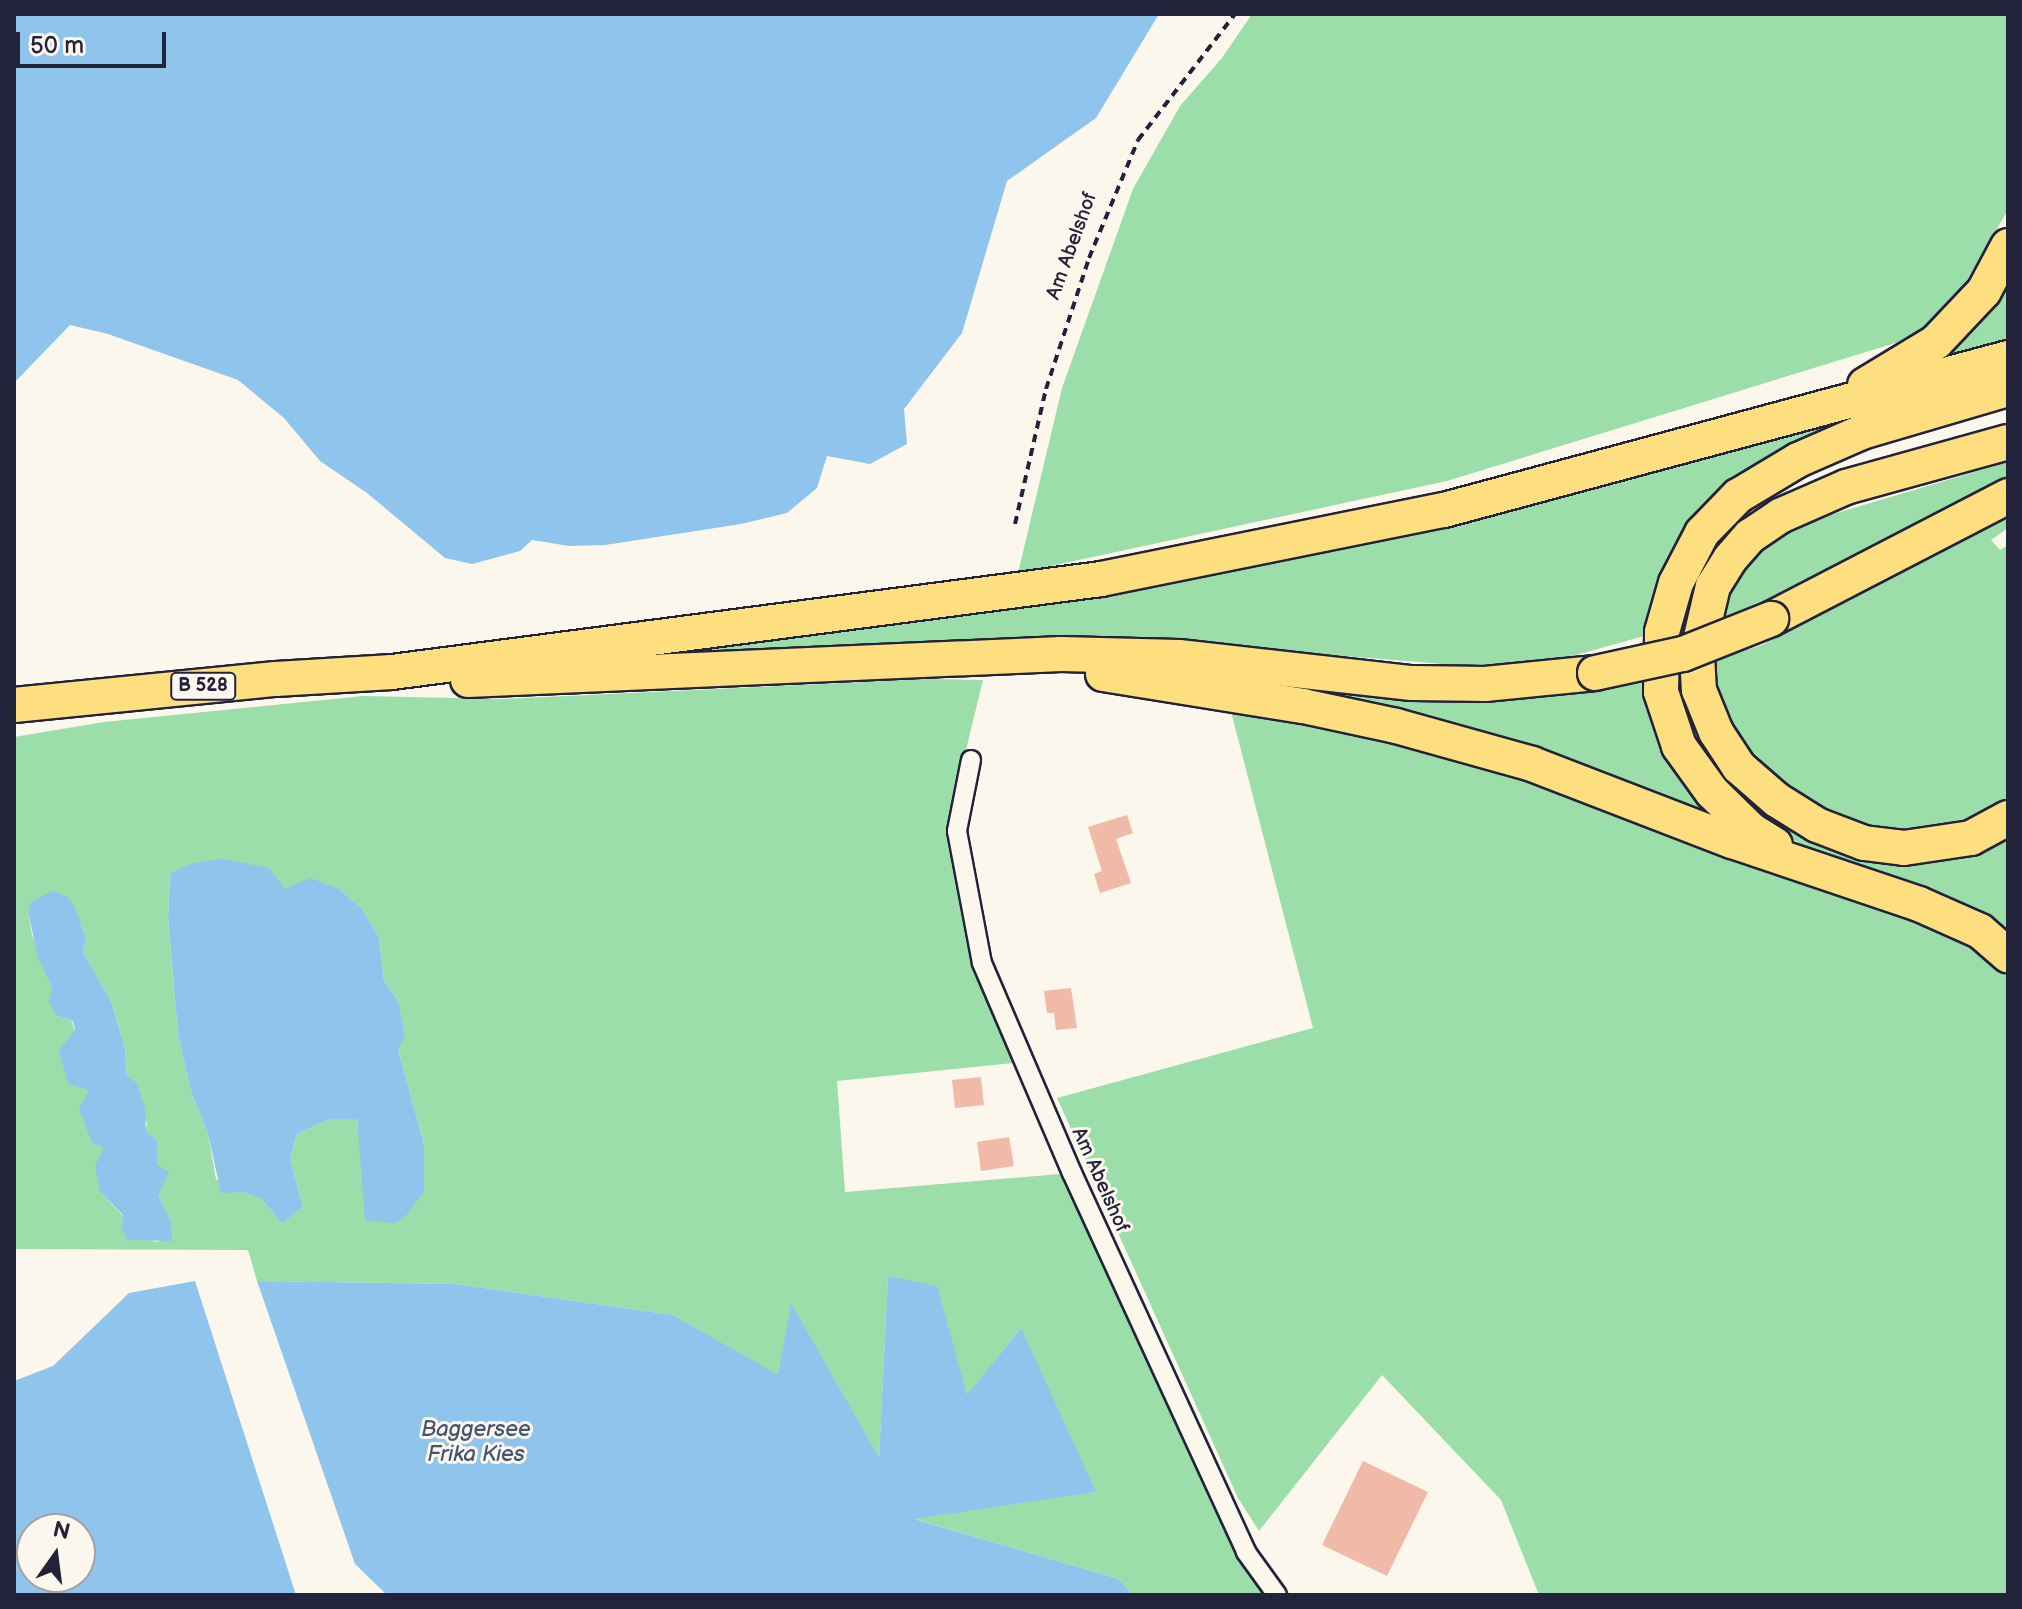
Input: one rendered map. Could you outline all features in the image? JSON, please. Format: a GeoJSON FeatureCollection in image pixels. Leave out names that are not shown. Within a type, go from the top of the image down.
{"type":"FeatureCollection","features":[{"type":"Feature","properties":{"kind":"highway"},"geometry":{"type":"LineString","coordinates":[[1814,413],[1892,371],[1936,342],[1984,291],[2008,246]]}},
{"type":"Feature","properties":{"kind":"highway"},"geometry":{"type":"LineString","coordinates":[[392,672],[939,603],[1147,570],[1444,510],[1814,413],[2008,358]]}},
{"type":"Feature","properties":{"kind":"highway"},"geometry":{"type":"LineString","coordinates":[[1833,875],[1751,830],[1712,792],[1679,746],[1661,692],[1662,632],[1676,583],[1702,533],[1738,496],[1798,460],[1862,432],[2008,389]]}},
{"type":"Feature","properties":{"kind":"highway"},"geometry":{"type":"LineString","coordinates":[[2008,442],[1817,497],[1750,536],[1713,586],[1697,654],[1699,690],[1716,732],[1739,767],[1777,800],[1817,825],[1864,843],[1904,848],[1971,838],[2008,818]]}},
{"type":"Feature","properties":{"kind":"highway"},"geometry":{"type":"LineString","coordinates":[[392,672],[481,681],[1046,655],[1179,657],[1412,683],[1485,684],[1595,673],[1683,654],[1771,619],[2008,496]]}},
{"type":"Feature","properties":{"kind":"highway"},"geometry":{"type":"LineString","coordinates":[[907,663],[1115,676],[1244,695],[1396,726],[1532,764],[1732,841],[1919,904],[1980,931],[2008,955]]}},
{"type":"Feature","properties":{"kind":"highway","name":"B 528"},"geometry":{"type":"LineString","coordinates":[[14,705],[276,679],[392,672]]}},
{"type":"Feature","properties":{"kind":"street","name":"Am Abelshof"},"geometry":{"type":"LineString","coordinates":[[971,760],[957,831],[982,963],[1072,1173],[1239,1538],[1277,1595]]}},
{"type":"Feature","properties":{"kind":"path","name":"Am Abelshof"},"geometry":{"type":"LineString","coordinates":[[1015,524],[1046,389],[1089,258],[1133,151],[1168,99],[1209,51],[1235,14]]}},
{"type":"Feature","properties":{"kind":"green space"},"geometry":{"type":"Polygon","coordinates":[[[1252,14],[2008,14],[2008,210],[1960,292],[1918,336],[1447,481],[1018,573],[1062,388],[1133,189],[1180,106],[1222,58],[1252,14]]]}},
{"type":"Feature","properties":{"kind":"green space"},"geometry":{"type":"Polygon","coordinates":[[[2008,268],[2008,346],[1902,378],[2008,268]]]}},
{"type":"Feature","properties":{"kind":"green space"},"geometry":{"type":"Polygon","coordinates":[[[1966,385],[1838,428],[1668,563],[1644,636],[1555,661],[1469,666],[1221,646],[651,656],[986,613],[1394,535],[1611,485],[1966,385]]]}},
{"type":"Feature","properties":{"kind":"green space"},"geometry":{"type":"Polygon","coordinates":[[[2008,462],[2008,481],[1764,604],[1762,601],[1712,622],[1751,553],[1782,535],[1830,515],[2008,462]]]}},
{"type":"Feature","properties":{"kind":"green space"},"geometry":{"type":"Polygon","coordinates":[[[2008,512],[2008,528],[1991,540],[2000,550],[2008,545],[2008,806],[1972,826],[1897,837],[1826,817],[1734,746],[1706,663],[1762,645],[2008,512]]]}},
{"type":"Feature","properties":{"kind":"green space"},"geometry":{"type":"Polygon","coordinates":[[[1685,670],[1694,712],[1815,834],[2008,829],[2008,934],[1802,845],[1754,815],[1695,753],[1670,675],[1685,670]]]}},
{"type":"Feature","properties":{"kind":"green space"},"geometry":{"type":"Polygon","coordinates":[[[1653,674],[1742,830],[1211,675],[1653,674]]]}},
{"type":"Feature","properties":{"kind":"green space"},"geometry":{"type":"Polygon","coordinates":[[[929,679],[983,680],[964,758],[957,831],[982,963],[1024,1062],[837,1081],[845,1192],[1072,1173],[1277,1595],[1133,1595],[1119,1579],[911,1518],[1095,1492],[1020,1329],[967,1396],[888,1277],[879,1460],[791,1305],[778,1376],[673,1315],[456,1284],[257,1281],[248,1250],[14,1249],[14,737],[104,722],[363,696],[502,699],[929,679]],[[170,874],[168,918],[178,1034],[191,1092],[208,1134],[216,1179],[262,1199],[282,1224],[303,1207],[290,1159],[297,1134],[329,1119],[357,1119],[361,1158],[424,1144],[398,1049],[398,1001],[384,981],[379,937],[361,908],[339,889],[285,889],[170,874]],[[44,897],[33,901],[28,912],[32,935],[52,987],[57,1016],[72,1021],[104,1146],[100,1192],[123,1216],[121,1226],[134,1237],[158,1242],[171,1221],[158,1195],[157,1165],[145,1132],[147,1124],[127,1077],[125,1048],[111,1001],[83,952],[86,938],[81,924],[44,897]]]}},
{"type":"Feature","properties":{"kind":"green space"},"geometry":{"type":"Polygon","coordinates":[[[1229,704],[1408,745],[1552,788],[1918,920],[1961,940],[2008,977],[2008,1595],[1539,1595],[1501,1500],[1382,1375],[1259,1531],[1238,1498],[1057,1098],[1313,1028],[1229,704]]]}},
{"type":"Feature","properties":{"kind":"water"},"geometry":{"type":"Polygon","coordinates":[[[14,14],[1159,14],[1096,118],[1007,181],[962,333],[904,409],[907,444],[870,464],[827,456],[817,488],[787,513],[741,524],[605,545],[569,546],[532,540],[520,551],[472,564],[445,558],[367,493],[320,461],[284,418],[238,380],[108,334],[70,325],[14,383],[14,14]]]}},
{"type":"Feature","properties":{"kind":"water"},"geometry":{"type":"Polygon","coordinates":[[[223,859],[269,868],[285,889],[310,878],[339,889],[361,908],[379,937],[384,981],[398,1001],[405,1036],[398,1049],[424,1144],[424,1192],[404,1218],[393,1223],[365,1220],[357,1119],[329,1119],[297,1134],[290,1159],[303,1207],[282,1224],[262,1199],[244,1192],[221,1193],[208,1134],[191,1092],[178,1034],[168,918],[170,874],[192,863],[223,859]]]}},
{"type":"Feature","properties":{"kind":"water"},"geometry":{"type":"Polygon","coordinates":[[[53,891],[66,896],[74,905],[86,938],[83,952],[111,1001],[125,1048],[127,1077],[137,1083],[145,1108],[146,1132],[157,1140],[157,1165],[169,1172],[158,1195],[171,1221],[172,1241],[127,1240],[121,1226],[123,1215],[100,1192],[95,1166],[104,1147],[92,1143],[79,1108],[89,1090],[68,1084],[59,1050],[75,1030],[73,1021],[57,1016],[49,1002],[52,987],[38,958],[28,912],[32,901],[53,891]]]}},
{"type":"Feature","properties":{"kind":"water","name":"Baggersee Frika Kies"},"geometry":{"type":"Polygon","coordinates":[[[888,1276],[937,1286],[967,1395],[1021,1328],[1096,1492],[914,1519],[1119,1579],[1133,1595],[387,1595],[355,1564],[257,1281],[456,1284],[673,1315],[778,1375],[791,1303],[879,1458],[888,1276]]]}},
{"type":"Feature","properties":{"kind":"water"},"geometry":{"type":"Polygon","coordinates":[[[195,1281],[296,1595],[14,1595],[14,1381],[53,1366],[129,1293],[195,1281]]]}},
{"type":"Feature","properties":{"kind":"building"},"geometry":{"type":"Polygon","coordinates":[[[1127,815],[1133,833],[1116,839],[1131,883],[1100,893],[1094,874],[1102,871],[1088,827],[1127,815]]]}},
{"type":"Feature","properties":{"kind":"building"},"geometry":{"type":"Polygon","coordinates":[[[1071,988],[1077,1028],[1056,1030],[1054,1013],[1047,1013],[1044,991],[1071,988]]]}},
{"type":"Feature","properties":{"kind":"building"},"geometry":{"type":"Polygon","coordinates":[[[981,1077],[984,1105],[955,1108],[952,1080],[981,1077]]]}},
{"type":"Feature","properties":{"kind":"building"},"geometry":{"type":"Polygon","coordinates":[[[1009,1137],[1014,1166],[981,1171],[977,1142],[1009,1137]]]}},
{"type":"Feature","properties":{"kind":"building"},"geometry":{"type":"Polygon","coordinates":[[[1363,1461],[1428,1492],[1387,1576],[1322,1545],[1363,1461]]]}}]}
